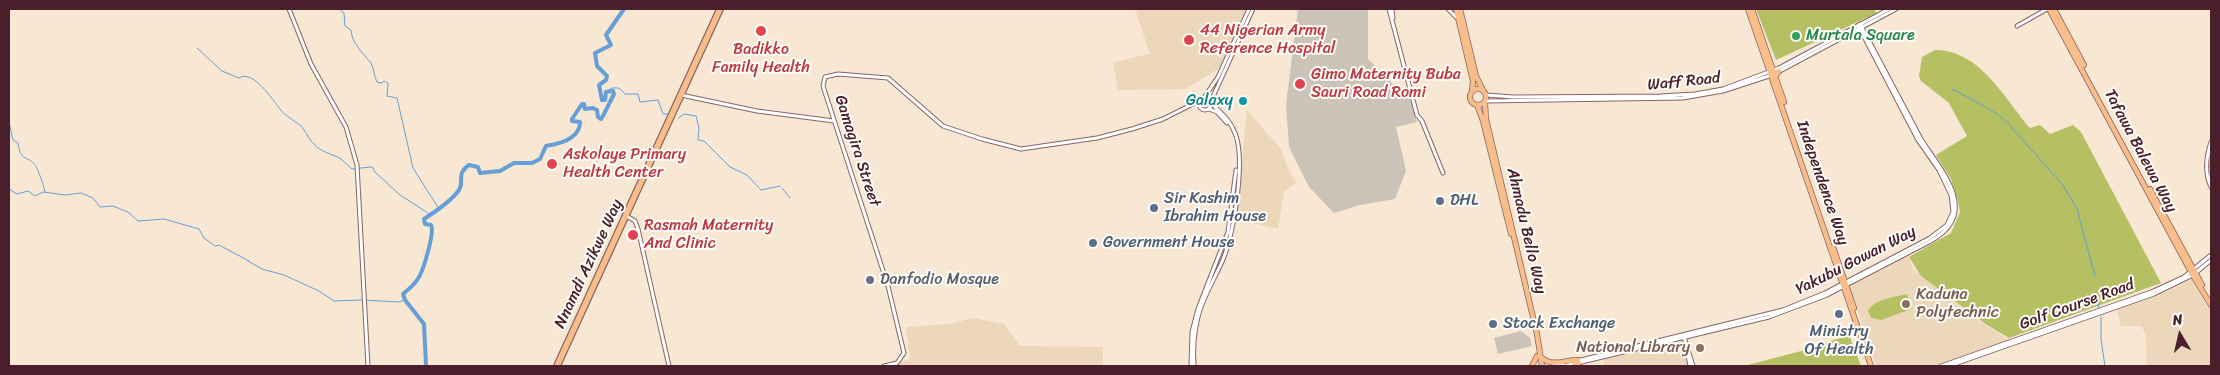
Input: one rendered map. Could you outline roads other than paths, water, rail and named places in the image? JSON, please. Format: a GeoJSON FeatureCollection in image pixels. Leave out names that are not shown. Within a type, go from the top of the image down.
{"type":"FeatureCollection","features":[{"type":"Feature","properties":{"kind":"highway","name":"Nnamdi Azikwe Way"},"geometry":{"type":"LineString","coordinates":[[559,366],[722,9]]}},
{"type":"Feature","properties":{"kind":"highway","name":"Nnamdi Azikwe Way"},"geometry":{"type":"LineString","coordinates":[[559,366],[682,95]]}},
{"type":"Feature","properties":{"kind":"main road"},"geometry":{"type":"LineString","coordinates":[[1458,9],[1476,76],[1486,99],[1477,105],[1470,100],[1473,81],[1458,9]]}},
{"type":"Feature","properties":{"kind":"main road","name":"Independence Way"},"geometry":{"type":"LineString","coordinates":[[1748,9],[1772,72]]}},
{"type":"Feature","properties":{"kind":"main road","name":"Independence Way"},"geometry":{"type":"LineString","coordinates":[[1752,9],[1872,366]]}},
{"type":"Feature","properties":{"kind":"main road","name":"Tafawa Balewa Way"},"geometry":{"type":"LineString","coordinates":[[2048,9],[2211,304]]}},
{"type":"Feature","properties":{"kind":"main road","name":"Tafawa Balewa Way"},"geometry":{"type":"LineString","coordinates":[[2054,9],[2193,273],[2211,300]]}},
{"type":"Feature","properties":{"kind":"main road"},"geometry":{"type":"LineString","coordinates":[[1472,92],[1478,89],[1483,90]]}},
{"type":"Feature","properties":{"kind":"main road","name":"Ahmadu Bello Way"},"geometry":{"type":"LineString","coordinates":[[1486,99],[1486,119],[1537,334],[1538,356]]}},
{"type":"Feature","properties":{"kind":"main road","name":"Ahmadu Bello Way"},"geometry":{"type":"LineString","coordinates":[[1477,105],[1483,121],[1531,318],[1540,366]]}},
{"type":"Feature","properties":{"kind":"main road"},"geometry":{"type":"LineString","coordinates":[[1532,366],[1538,356],[1551,363],[1579,362]]}},
{"type":"Feature","properties":{"kind":"main road"},"geometry":{"type":"LineString","coordinates":[[1573,366],[1579,362]]}},
{"type":"Feature","properties":{"kind":"street"},"geometry":{"type":"LineString","coordinates":[[290,9],[311,64],[340,115],[354,151],[359,187],[368,366]]}},
{"type":"Feature","properties":{"kind":"street"},"geometry":{"type":"LineString","coordinates":[[1200,107],[1202,99],[1218,77],[1251,9]]}},
{"type":"Feature","properties":{"kind":"street"},"geometry":{"type":"LineString","coordinates":[[1192,366],[1192,332],[1198,310],[1228,232],[1237,163],[1236,143],[1230,128],[1217,112],[1209,109],[1251,9]]}},
{"type":"Feature","properties":{"kind":"street"},"geometry":{"type":"LineString","coordinates":[[1391,9],[1417,115],[1422,121],[1443,173]]}},
{"type":"Feature","properties":{"kind":"street"},"geometry":{"type":"LineString","coordinates":[[1448,9],[1460,24]]}},
{"type":"Feature","properties":{"kind":"street","name":"Waff Road"},"geometry":{"type":"LineString","coordinates":[[1860,27],[1889,9]]}},
{"type":"Feature","properties":{"kind":"street","name":"Waff Road"},"geometry":{"type":"LineString","coordinates":[[1486,99],[1513,97],[1683,96],[1723,92],[1772,72],[1896,9]]}},
{"type":"Feature","properties":{"kind":"street"},"geometry":{"type":"LineString","coordinates":[[2017,26],[2048,9]]}},
{"type":"Feature","properties":{"kind":"street"},"geometry":{"type":"LineString","coordinates":[[1860,27],[1863,33]]}},
{"type":"Feature","properties":{"kind":"street","name":"Yakubu Gowan Way"},"geometry":{"type":"LineString","coordinates":[[1565,366],[1769,317],[1807,304],[1937,238],[1950,227],[1956,212],[1955,199],[1941,169],[1921,139],[1860,27]]}},
{"type":"Feature","properties":{"kind":"street","name":"Gamagira Street"},"geometry":{"type":"LineString","coordinates":[[884,366],[897,363],[904,353],[888,286],[834,121],[823,81],[829,75],[888,78],[943,126],[1021,149],[1098,138],[1163,120],[1202,99]]}},
{"type":"Feature","properties":{"kind":"street"},"geometry":{"type":"LineString","coordinates":[[682,95],[757,111],[834,121]]}},
{"type":"Feature","properties":{"kind":"street"},"geometry":{"type":"LineString","coordinates":[[1192,366],[1198,317],[1224,257],[1231,233],[1239,163],[1239,148],[1235,132],[1226,117],[1211,102],[1202,99]]}},
{"type":"Feature","properties":{"kind":"street","name":"Gamagira Street"},"geometry":{"type":"LineString","coordinates":[[1187,107],[1209,109]]}},
{"type":"Feature","properties":{"kind":"street"},"geometry":{"type":"LineString","coordinates":[[2211,142],[2207,160],[2208,180],[2211,187]]}},
{"type":"Feature","properties":{"kind":"street"},"geometry":{"type":"LineString","coordinates":[[2211,153],[2211,180]]}},
{"type":"Feature","properties":{"kind":"street"},"geometry":{"type":"LineString","coordinates":[[628,217],[635,221],[638,229],[669,366]]}},
{"type":"Feature","properties":{"kind":"street"},"geometry":{"type":"LineString","coordinates":[[2193,273],[2211,255]]}},
{"type":"Feature","properties":{"kind":"street"},"geometry":{"type":"LineString","coordinates":[[2193,273],[2211,260]]}},
{"type":"Feature","properties":{"kind":"street","name":"Golf Course Road"},"geometry":{"type":"LineString","coordinates":[[1949,366],[2134,300],[2193,273]]}},
{"type":"Feature","properties":{"kind":"street","name":"Golf Course Road"},"geometry":{"type":"LineString","coordinates":[[1941,366],[2134,300]]}},
{"type":"Feature","properties":{"kind":"street"},"geometry":{"type":"LineString","coordinates":[[1684,336],[1691,366]]}},
{"type":"Feature","properties":{"kind":"street","name":"Yakubu Gowan Way"},"geometry":{"type":"LineString","coordinates":[[1552,366],[1579,362]]}},
{"type":"Feature","properties":{"kind":"waterway"},"geometry":{"type":"LineString","coordinates":[[339,9],[344,13],[345,26],[351,30],[356,44],[371,63],[377,82],[382,83],[384,81],[388,83],[387,96],[397,98],[413,168],[439,209]]}},
{"type":"Feature","properties":{"kind":"waterway"},"geometry":{"type":"LineString","coordinates":[[426,366],[424,324],[405,300],[403,294],[414,284],[419,276],[428,252],[432,229],[431,225],[425,224],[424,219],[456,194],[461,187],[462,172],[469,165],[478,167],[480,173],[500,171],[514,163],[532,163],[540,159],[546,146],[568,140],[577,133],[580,122],[572,121],[572,119],[582,104],[584,104],[585,109],[593,108],[597,110],[598,117],[601,119],[614,94],[613,91],[606,92],[605,100],[602,100],[599,85],[606,80],[607,76],[597,66],[595,53],[611,45],[606,35],[624,9]]}},
{"type":"Feature","properties":{"kind":"waterway"},"geometry":{"type":"LineString","coordinates":[[197,48],[222,71],[239,78],[244,76],[256,81],[282,112],[301,126],[317,147],[341,159],[352,169],[373,168],[400,195],[431,215]]}},
{"type":"Feature","properties":{"kind":"waterway"},"geometry":{"type":"LineString","coordinates":[[609,90],[619,88],[625,94],[638,94],[640,102],[658,100],[663,114],[667,114]]}},
{"type":"Feature","properties":{"kind":"waterway"},"geometry":{"type":"LineString","coordinates":[[1952,89],[1985,107],[2008,123],[2063,185],[2077,209],[2095,276]]}},
{"type":"Feature","properties":{"kind":"waterway"},"geometry":{"type":"LineString","coordinates":[[679,118],[684,114],[696,116],[699,128],[698,140],[704,141],[730,167],[747,175],[761,190],[780,186]]}},
{"type":"Feature","properties":{"kind":"waterway"},"geometry":{"type":"LineString","coordinates":[[9,122],[13,140],[18,143],[22,156],[36,166],[45,192]]}},
{"type":"Feature","properties":{"kind":"waterway"},"geometry":{"type":"LineString","coordinates":[[782,188],[790,198]]}},
{"type":"Feature","properties":{"kind":"waterway"},"geometry":{"type":"LineString","coordinates":[[9,189],[17,194],[28,191],[35,196],[43,192],[65,195],[81,193],[93,198],[100,207],[113,206],[128,212],[138,221],[164,219],[199,229],[204,238],[215,246],[219,245],[249,261]]}},
{"type":"Feature","properties":{"kind":"waterway"},"geometry":{"type":"LineString","coordinates":[[248,261],[262,269],[284,275],[319,291],[334,301],[399,302],[405,300]]}},
{"type":"Feature","properties":{"kind":"waterway"},"geometry":{"type":"LineString","coordinates":[[2098,302],[2099,308]]}},
{"type":"Feature","properties":{"kind":"waterway"},"geometry":{"type":"LineString","coordinates":[[2101,317],[2101,340],[2105,366]]}},
{"type":"Feature","properties":{"kind":"place","name":"Badikko Family Health"},"geometry":{"type":"Point","coordinates":[761,31]}},
{"type":"Feature","properties":{"kind":"place","name":"Murtala Square"},"geometry":{"type":"Point","coordinates":[1796,36]}},
{"type":"Feature","properties":{"kind":"place","name":"44 Nigerian Army Reference Hospital"},"geometry":{"type":"Point","coordinates":[1189,40]}},
{"type":"Feature","properties":{"kind":"place","name":"Gimo Maternity Buba Sauri Road Romi"},"geometry":{"type":"Point","coordinates":[1300,84]}},
{"type":"Feature","properties":{"kind":"place","name":"Galaxy"},"geometry":{"type":"Point","coordinates":[1243,101]}},
{"type":"Feature","properties":{"kind":"place","name":"Askolaye Primary Health Center"},"geometry":{"type":"Point","coordinates":[552,164]}},
{"type":"Feature","properties":{"kind":"place","name":"DHL"},"geometry":{"type":"Point","coordinates":[1440,201]}},
{"type":"Feature","properties":{"kind":"place","name":"Sir Kashim Ibrahim House"},"geometry":{"type":"Point","coordinates":[1154,208]}},
{"type":"Feature","properties":{"kind":"place","name":"Rasmah Maternity And Clinic"},"geometry":{"type":"Point","coordinates":[633,235]}},
{"type":"Feature","properties":{"kind":"place","name":"Government House"},"geometry":{"type":"Point","coordinates":[1093,243]}},
{"type":"Feature","properties":{"kind":"place","name":"Danfodio Mosque"},"geometry":{"type":"Point","coordinates":[870,280]}},
{"type":"Feature","properties":{"kind":"place","name":"Kaduna Polytechnic"},"geometry":{"type":"Point","coordinates":[1906,304]}},
{"type":"Feature","properties":{"kind":"place","name":"Ministry Of Health"},"geometry":{"type":"Point","coordinates":[1839,314]}},
{"type":"Feature","properties":{"kind":"place","name":"Stock Exchange"},"geometry":{"type":"Point","coordinates":[1493,324]}},
{"type":"Feature","properties":{"kind":"place","name":"National Library"},"geometry":{"type":"Point","coordinates":[1700,348]}}]}
